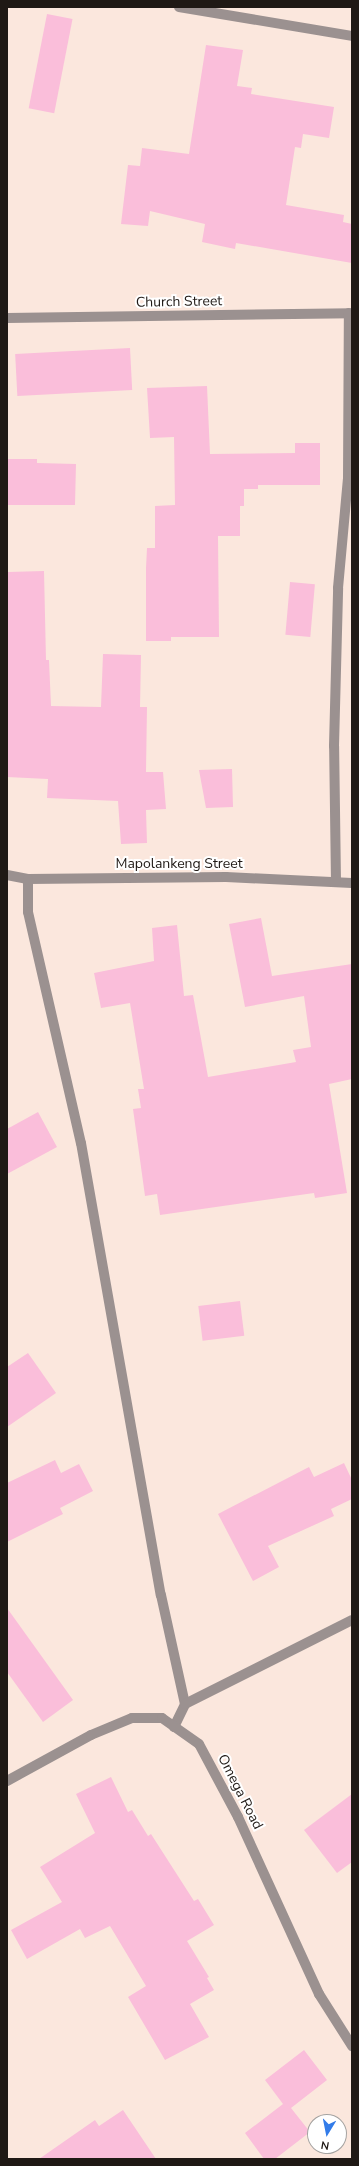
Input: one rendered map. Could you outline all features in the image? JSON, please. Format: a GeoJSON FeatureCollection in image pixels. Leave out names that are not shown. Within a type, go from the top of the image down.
{"type":"FeatureCollection","features":[{"type":"Feature","properties":{"kind":"street"},"geometry":{"type":"LineString","coordinates":[[179,7],[352,36]]}},
{"type":"Feature","properties":{"kind":"street"},"geometry":{"type":"LineString","coordinates":[[336,882],[334,746],[338,588],[348,480],[350,313]]}},
{"type":"Feature","properties":{"kind":"street","name":"Church Street"},"geometry":{"type":"LineString","coordinates":[[7,318],[350,313]]}},
{"type":"Feature","properties":{"kind":"street","name":"Mapolankeng Street"},"geometry":{"type":"LineString","coordinates":[[7,875],[28,880],[226,877],[352,883]]}},
{"type":"Feature","properties":{"kind":"street"},"geometry":{"type":"LineString","coordinates":[[28,880],[28,912],[81,1143],[161,1595],[185,1704]]}},
{"type":"Feature","properties":{"kind":"street"},"geometry":{"type":"LineString","coordinates":[[174,1727],[185,1704],[352,1620]]}},
{"type":"Feature","properties":{"kind":"street","name":"Omega Road"},"geometry":{"type":"LineString","coordinates":[[7,1781],[91,1735],[132,1718],[162,1718],[199,1744],[238,1817],[319,1994],[352,2046]]}},
{"type":"Feature","properties":{"kind":"building"},"geometry":{"type":"Polygon","coordinates":[[[47,14],[73,19],[54,113],[29,108],[47,14]]]}},
{"type":"Feature","properties":{"kind":"building"},"geometry":{"type":"Polygon","coordinates":[[[206,45],[243,50],[237,86],[252,88],[251,94],[334,107],[329,138],[303,134],[301,148],[295,147],[286,205],[344,215],[343,222],[352,224],[352,263],[236,243],[235,249],[202,242],[205,224],[150,211],[148,226],[121,224],[128,165],[140,166],[142,148],[189,154],[206,45]]]}},
{"type":"Feature","properties":{"kind":"building"},"geometry":{"type":"Polygon","coordinates":[[[130,348],[132,390],[17,396],[15,354],[130,348]]]}},
{"type":"Feature","properties":{"kind":"building"},"geometry":{"type":"Polygon","coordinates":[[[207,386],[210,454],[295,453],[295,443],[320,443],[320,485],[258,485],[258,489],[244,489],[244,506],[240,506],[240,536],[218,536],[219,637],[171,637],[171,641],[146,641],[147,548],[155,548],[155,506],[175,505],[174,437],[150,438],[147,388],[207,386]]]}},
{"type":"Feature","properties":{"kind":"building"},"geometry":{"type":"Polygon","coordinates":[[[7,459],[37,459],[37,463],[76,464],[75,505],[7,505],[7,459]]]}},
{"type":"Feature","properties":{"kind":"building"},"geometry":{"type":"Polygon","coordinates":[[[44,571],[46,660],[49,660],[51,706],[101,707],[103,654],[141,655],[140,707],[147,707],[146,772],[163,772],[166,809],[146,810],[147,843],[121,844],[118,801],[47,798],[48,779],[7,777],[8,572],[44,571]]]}},
{"type":"Feature","properties":{"kind":"building"},"geometry":{"type":"Polygon","coordinates":[[[290,582],[315,584],[310,637],[285,635],[290,582]]]}},
{"type":"Feature","properties":{"kind":"building"},"geometry":{"type":"Polygon","coordinates":[[[232,769],[233,807],[206,808],[199,770],[232,769]]]}},
{"type":"Feature","properties":{"kind":"building"},"geometry":{"type":"Polygon","coordinates":[[[261,918],[272,976],[352,964],[352,1079],[329,1084],[347,1193],[315,1198],[314,1193],[160,1215],[157,1194],[145,1196],[133,1109],[141,1108],[138,1089],[144,1089],[130,1003],[101,1008],[94,973],[154,961],[152,928],[177,925],[184,996],[193,995],[208,1077],[296,1062],[293,1050],[311,1047],[304,996],[245,1007],[229,924],[261,918]]]}},
{"type":"Feature","properties":{"kind":"building"},"geometry":{"type":"Polygon","coordinates":[[[38,1112],[57,1147],[7,1174],[7,1129],[38,1112]]]}},
{"type":"Feature","properties":{"kind":"building"},"geometry":{"type":"Polygon","coordinates":[[[240,1301],[244,1336],[203,1341],[198,1306],[240,1301]]]}},
{"type":"Feature","properties":{"kind":"building"},"geometry":{"type":"Polygon","coordinates":[[[28,1353],[56,1393],[7,1427],[7,1367],[28,1353]]]}},
{"type":"Feature","properties":{"kind":"building"},"geometry":{"type":"Polygon","coordinates":[[[55,1460],[61,1473],[79,1464],[93,1491],[60,1508],[63,1514],[7,1542],[7,1483],[55,1460]]]}},
{"type":"Feature","properties":{"kind":"building"},"geometry":{"type":"Polygon","coordinates":[[[344,1463],[352,1480],[352,1499],[331,1509],[334,1516],[268,1546],[279,1567],[253,1581],[218,1514],[309,1467],[314,1477],[344,1463]]]}},
{"type":"Feature","properties":{"kind":"building"},"geometry":{"type":"Polygon","coordinates":[[[7,1608],[73,1700],[43,1722],[7,1672],[7,1608]]]}},
{"type":"Feature","properties":{"kind":"building"},"geometry":{"type":"Polygon","coordinates":[[[111,1777],[128,1812],[132,1810],[148,1836],[151,1834],[194,1901],[198,1899],[214,1925],[187,1941],[209,1977],[207,1978],[214,1990],[190,2004],[209,2037],[165,2060],[128,1997],[146,1986],[110,1926],[85,1938],[80,1929],[27,1959],[11,1930],[62,1902],[40,1867],[95,1833],[76,1794],[111,1777]]]}},
{"type":"Feature","properties":{"kind":"building"},"geometry":{"type":"Polygon","coordinates":[[[352,1794],[352,1862],[337,1873],[304,1830],[352,1794]]]}},
{"type":"Feature","properties":{"kind":"building"},"geometry":{"type":"Polygon","coordinates":[[[304,2050],[327,2080],[291,2108],[307,2128],[307,2134],[275,2159],[264,2159],[245,2133],[283,2104],[265,2080],[304,2050]]]}},
{"type":"Feature","properties":{"kind":"building"},"geometry":{"type":"Polygon","coordinates":[[[123,2110],[156,2159],[39,2159],[95,2120],[99,2126],[123,2110]]]}}]}
